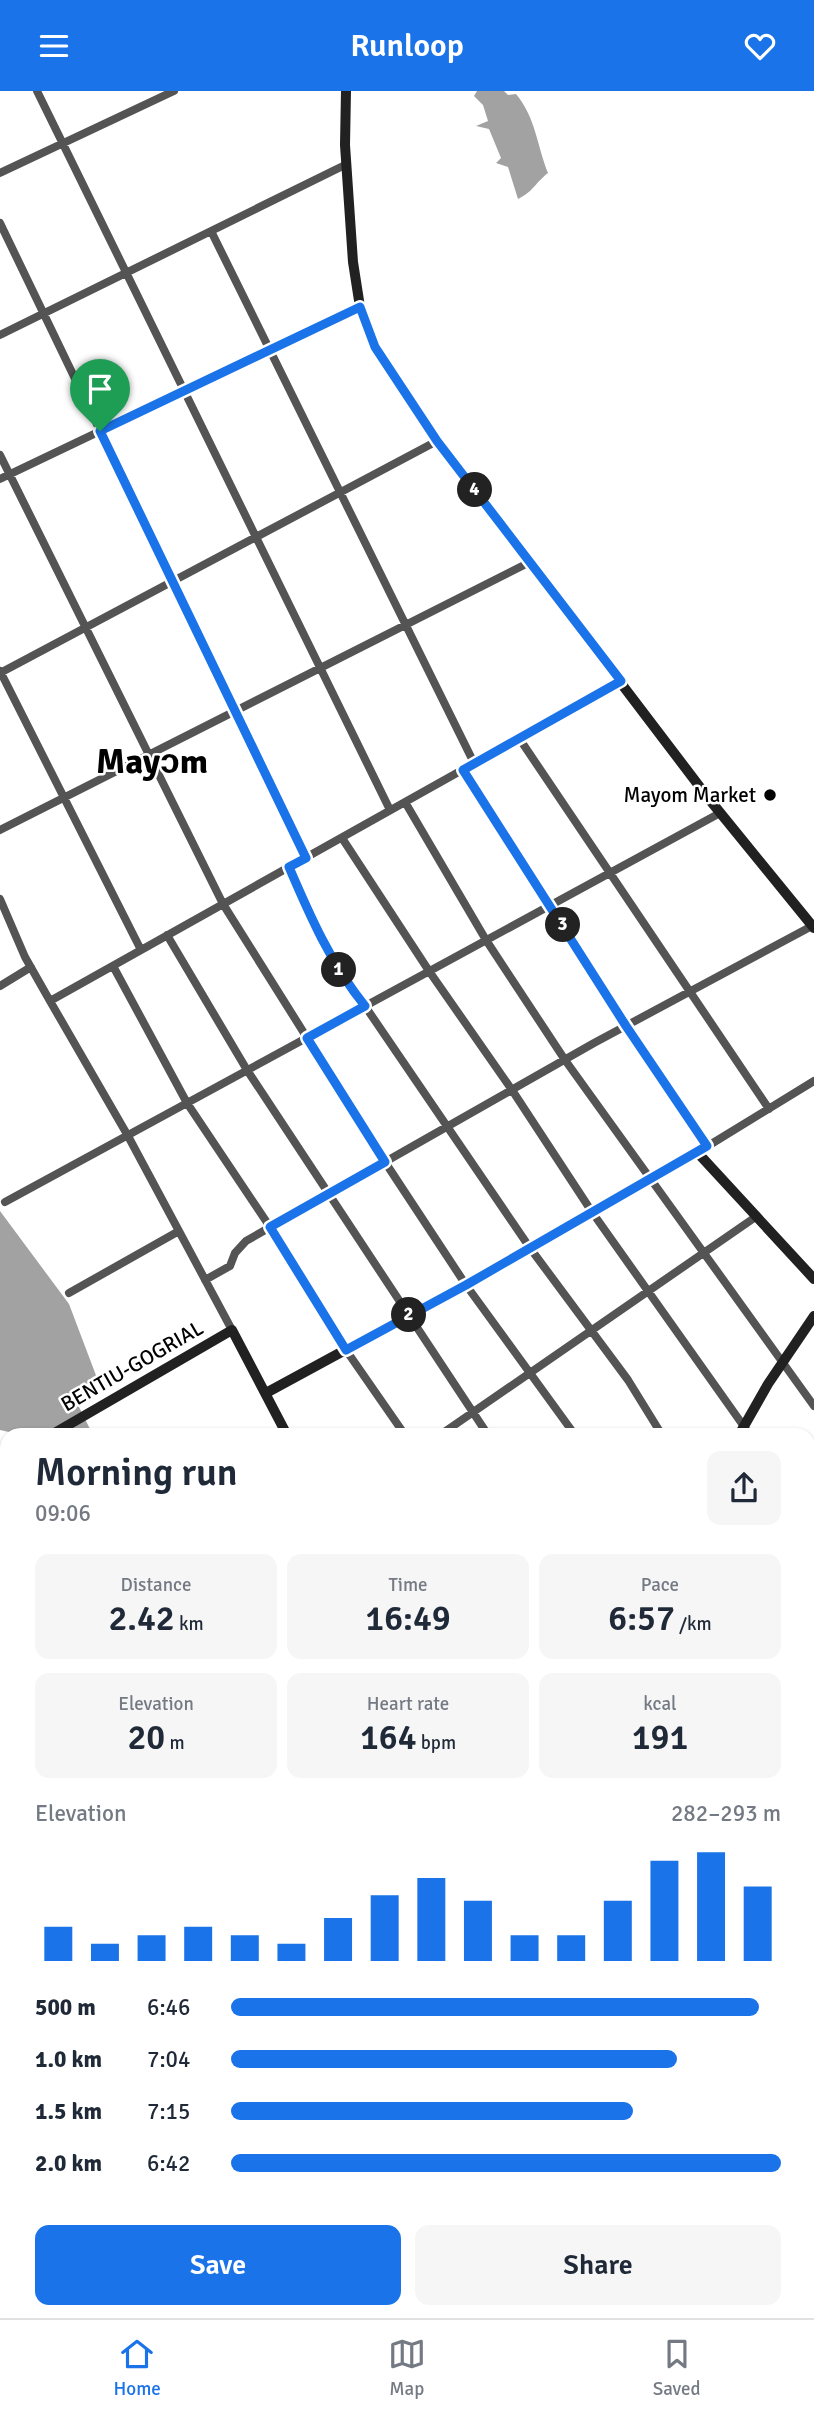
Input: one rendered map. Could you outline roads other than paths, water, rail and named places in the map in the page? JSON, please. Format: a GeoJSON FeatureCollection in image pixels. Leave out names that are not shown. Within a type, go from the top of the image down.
{"type":"FeatureCollection","features":[{"type":"Feature","properties":{"kind":"main road"},"geometry":{"type":"LineString","coordinates":[[346,91],[347,164],[354,262],[360,307],[375,347],[437,441],[720,813],[813,927]]}},
{"type":"Feature","properties":{"kind":"main road"},"geometry":{"type":"LineString","coordinates":[[266,1393],[466,1285],[702,1149],[814,1279]]}},
{"type":"Feature","properties":{"kind":"main road"},"geometry":{"type":"LineString","coordinates":[[746,1428],[782,1363],[814,1316]]}},
{"type":"Feature","properties":{"kind":"main road"},"geometry":{"type":"LineString","coordinates":[[232,1330],[284,1428]]}},
{"type":"Feature","properties":{"kind":"main road","name":"BENTIU-GOGRIAL"},"geometry":{"type":"LineString","coordinates":[[63,1428],[232,1330]]}},
{"type":"Feature","properties":{"kind":"street"},"geometry":{"type":"LineString","coordinates":[[37,91],[390,810]]}},
{"type":"Feature","properties":{"kind":"street"},"geometry":{"type":"LineString","coordinates":[[0,173],[174,91]]}},
{"type":"Feature","properties":{"kind":"street"},"geometry":{"type":"LineString","coordinates":[[0,335],[347,164]]}},
{"type":"Feature","properties":{"kind":"street"},"geometry":{"type":"LineString","coordinates":[[0,223],[306,858]]}},
{"type":"Feature","properties":{"kind":"street"},"geometry":{"type":"LineString","coordinates":[[211,231],[474,763]]}},
{"type":"Feature","properties":{"kind":"street"},"geometry":{"type":"LineString","coordinates":[[0,479],[360,307]]}},
{"type":"Feature","properties":{"kind":"street"},"geometry":{"type":"LineString","coordinates":[[141,950],[0,672],[437,441]]}},
{"type":"Feature","properties":{"kind":"street"},"geometry":{"type":"LineString","coordinates":[[0,455],[223,904],[385,1162],[466,1285],[570,1428]]}},
{"type":"Feature","properties":{"kind":"street"},"geometry":{"type":"LineString","coordinates":[[0,830],[530,562]]}},
{"type":"Feature","properties":{"kind":"street"},"geometry":{"type":"LineString","coordinates":[[50,1001],[621,681]]}},
{"type":"Feature","properties":{"kind":"street"},"geometry":{"type":"LineString","coordinates":[[519,738],[769,1109]]}},
{"type":"Feature","properties":{"kind":"street"},"geometry":{"type":"LineString","coordinates":[[463,770],[551,905],[702,1149],[814,1081]]}},
{"type":"Feature","properties":{"kind":"street"},"geometry":{"type":"LineString","coordinates":[[405,802],[486,940],[565,1060],[814,1406]]}},
{"type":"Feature","properties":{"kind":"street"},"geometry":{"type":"LineString","coordinates":[[5,1202],[720,813]]}},
{"type":"Feature","properties":{"kind":"street"},"geometry":{"type":"LineString","coordinates":[[342,838],[592,1212],[741,1428]]}},
{"type":"Feature","properties":{"kind":"street"},"geometry":{"type":"LineString","coordinates":[[289,867],[320,936],[352,989],[530,1248],[628,1380],[658,1428]]}},
{"type":"Feature","properties":{"kind":"street"},"geometry":{"type":"LineString","coordinates":[[0,899],[31,967],[128,1136],[232,1330]]}},
{"type":"Feature","properties":{"kind":"street"},"geometry":{"type":"LineString","coordinates":[[205,1280],[230,1266],[235,1253],[246,1241],[270,1227],[626,1026],[813,927]]}},
{"type":"Feature","properties":{"kind":"street"},"geometry":{"type":"LineString","coordinates":[[167,935],[247,1070],[483,1428]]}},
{"type":"Feature","properties":{"kind":"street"},"geometry":{"type":"LineString","coordinates":[[113,966],[187,1103],[270,1227],[346,1350],[400,1428]]}},
{"type":"Feature","properties":{"kind":"street"},"geometry":{"type":"LineString","coordinates":[[0,986],[31,967]]}},
{"type":"Feature","properties":{"kind":"street"},"geometry":{"type":"LineString","coordinates":[[450,1428],[757,1216]]}},
{"type":"Feature","properties":{"kind":"street"},"geometry":{"type":"LineString","coordinates":[[69,1293],[179,1231]]}},
{"type":"Feature","properties":{"kind":"place","name":"Mayom Market"},"geometry":{"type":"Point","coordinates":[770,795]}},
{"type":"Feature","properties":{"kind":"district","name":"Mayɔm"},"geometry":{"type":"Point","coordinates":[152,761]}}]}
